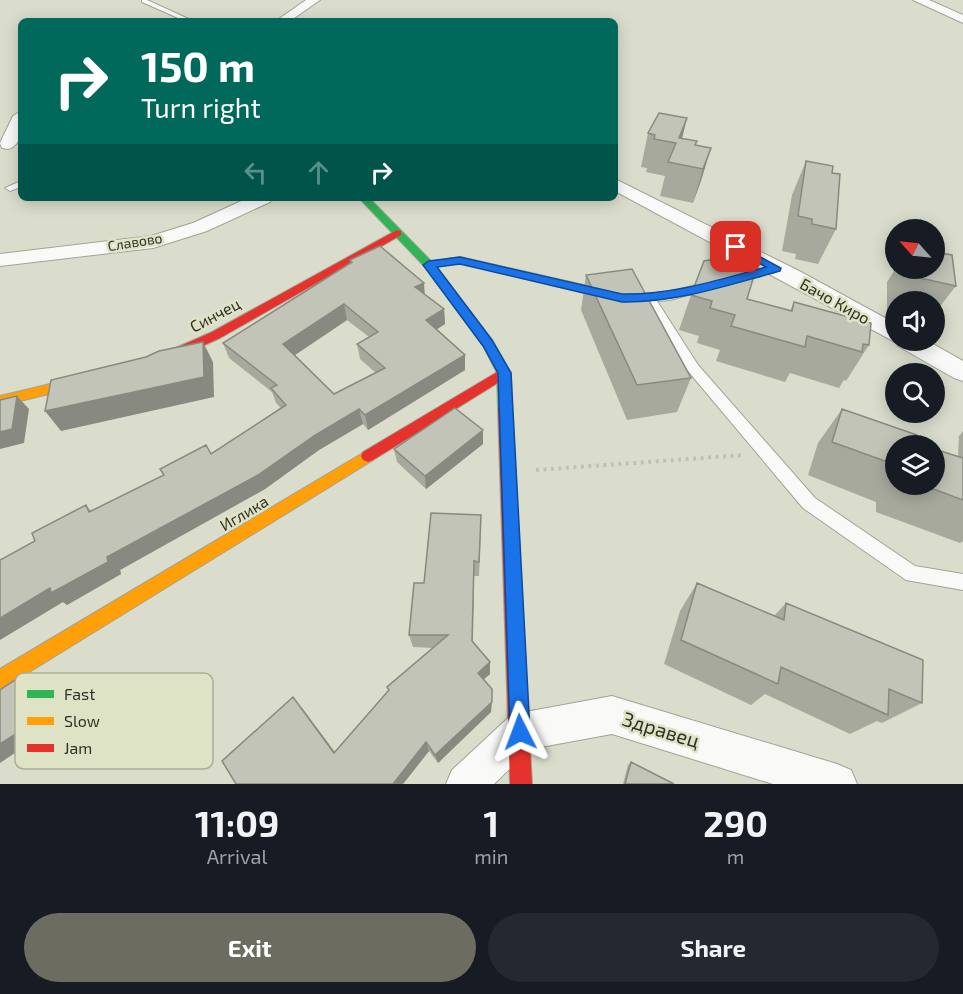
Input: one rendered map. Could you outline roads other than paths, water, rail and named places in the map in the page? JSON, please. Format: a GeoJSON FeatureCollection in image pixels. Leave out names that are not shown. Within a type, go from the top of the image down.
{"type":"FeatureCollection","features":[{"type":"Feature","properties":{"kind":"street"},"geometry":{"type":"LineString","coordinates":[[287,18],[314,0]]}},
{"type":"Feature","properties":{"kind":"street"},"geometry":{"type":"LineString","coordinates":[[919,0],[963,19]]}},
{"type":"Feature","properties":{"kind":"street"},"geometry":{"type":"LineString","coordinates":[[10,144],[18,124]]}},
{"type":"Feature","properties":{"kind":"street","name":"Бачо Киро"},"geometry":{"type":"LineString","coordinates":[[618,186],[885,328]]}},
{"type":"Feature","properties":{"kind":"street","name":"Славово"},"geometry":{"type":"LineString","coordinates":[[0,260],[153,242],[200,227],[256,201]]}},
{"type":"Feature","properties":{"kind":"street"},"geometry":{"type":"LineString","coordinates":[[367,201],[429,265],[488,343],[504,373],[521,784]]}},
{"type":"Feature","properties":{"kind":"street","name":"Синчец"},"geometry":{"type":"LineString","coordinates":[[146,366],[216,335],[397,233]]}},
{"type":"Feature","properties":{"kind":"street"},"geometry":{"type":"LineString","coordinates":[[926,351],[963,372]]}},
{"type":"Feature","properties":{"kind":"street","name":"Иглика"},"geometry":{"type":"LineString","coordinates":[[0,680],[504,373]]}},
{"type":"Feature","properties":{"kind":"street"},"geometry":{"type":"LineString","coordinates":[[0,401],[101,377]]}},
{"type":"Feature","properties":{"kind":"street","name":"Здравец"},"geometry":{"type":"LineString","coordinates":[[520,732],[612,715],[837,784]]}},
{"type":"Feature","properties":{"kind":"street"},"geometry":{"type":"LineString","coordinates":[[466,784],[520,732]]}},
{"type":"Feature","properties":{"kind":"lane"},"geometry":{"type":"LineString","coordinates":[[144,1],[183,18]]}},
{"type":"Feature","properties":{"kind":"lane"},"geometry":{"type":"LineString","coordinates":[[10,188],[18,185]]}},
{"type":"Feature","properties":{"kind":"lane"},"geometry":{"type":"LineString","coordinates":[[429,265],[460,260],[611,295]]}},
{"type":"Feature","properties":{"kind":"lane"},"geometry":{"type":"LineString","coordinates":[[631,298],[670,296],[776,268]]}},
{"type":"Feature","properties":{"kind":"lane"},"geometry":{"type":"LineString","coordinates":[[649,298],[693,368],[809,503],[912,573],[963,582]]}}]}
